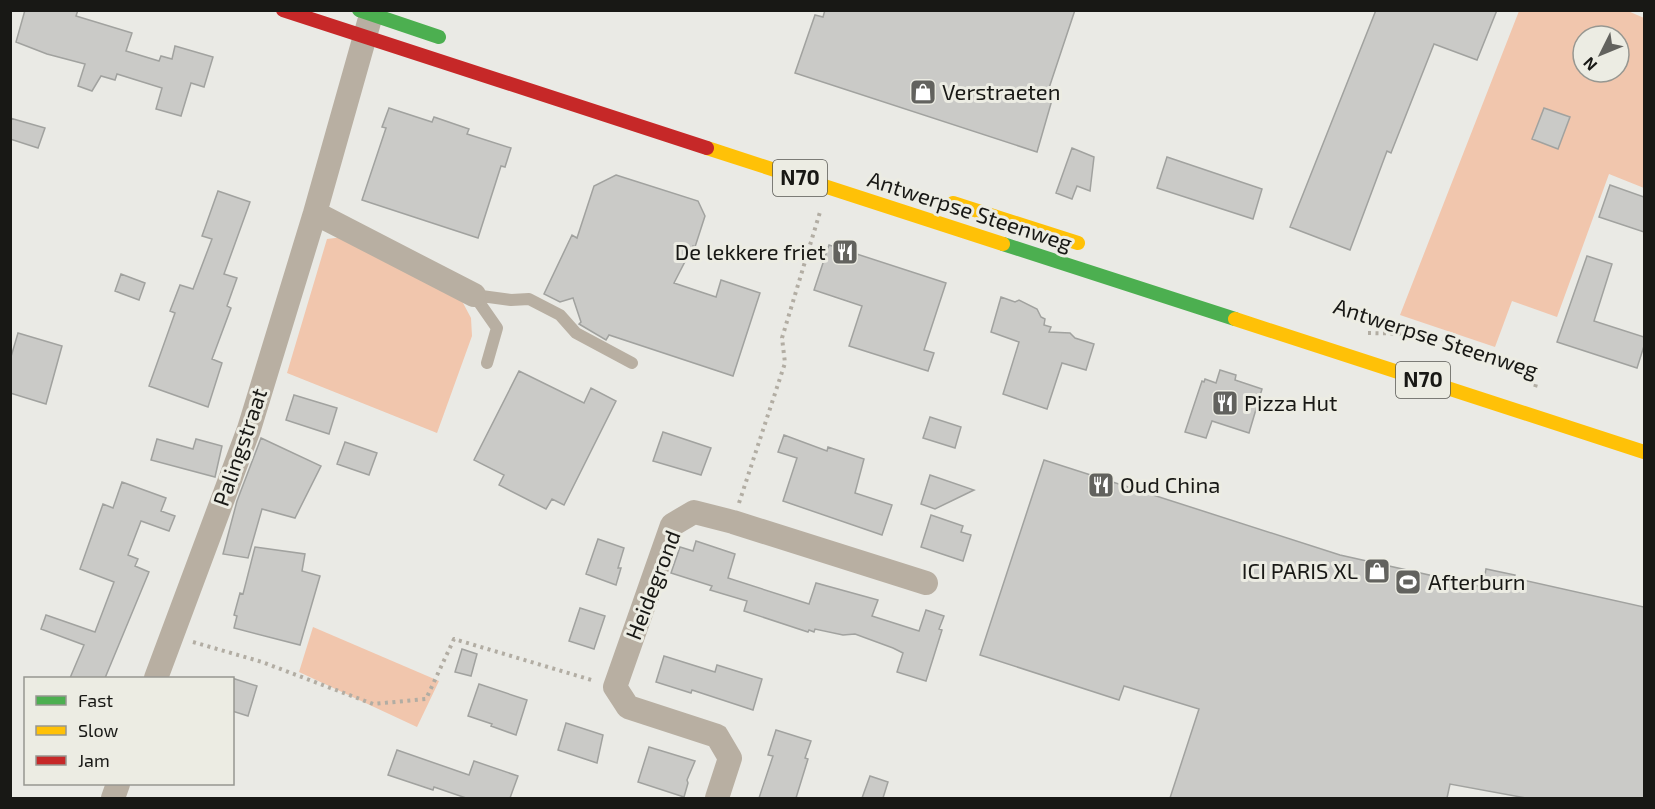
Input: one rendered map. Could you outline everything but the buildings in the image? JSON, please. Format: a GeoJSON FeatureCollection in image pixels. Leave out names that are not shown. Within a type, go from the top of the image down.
{"type":"FeatureCollection","features":[{"type":"Feature","properties":{"kind":"main road","name":"Antwerpse Steenweg"},"geometry":{"type":"LineString","coordinates":[[283,10],[365,20],[448,40]]}},
{"type":"Feature","properties":{"kind":"main road","name":"Antwerpse Steenweg"},"geometry":{"type":"LineString","coordinates":[[365,20],[828,187],[1644,452]]}},
{"type":"Feature","properties":{"kind":"main road","name":"Antwerpse Steenweg"},"geometry":{"type":"LineString","coordinates":[[935,197],[1092,248]]}},
{"type":"Feature","properties":{"kind":"street","name":"Palingstraat"},"geometry":{"type":"LineString","coordinates":[[156,677],[249,429],[315,213],[365,20]]}},
{"type":"Feature","properties":{"kind":"street"},"geometry":{"type":"LineString","coordinates":[[315,213],[474,295]]}},
{"type":"Feature","properties":{"kind":"street","name":"Heidegrond"},"geometry":{"type":"LineString","coordinates":[[615,687],[672,525],[694,512],[733,522],[926,583]]}},
{"type":"Feature","properties":{"kind":"street"},"geometry":{"type":"LineString","coordinates":[[615,687],[628,708],[717,736],[730,758],[717,798]]}},
{"type":"Feature","properties":{"kind":"lane"},"geometry":{"type":"LineString","coordinates":[[474,295],[511,300],[529,299],[560,315],[576,333],[632,363]]}},
{"type":"Feature","properties":{"kind":"lane"},"geometry":{"type":"LineString","coordinates":[[474,295],[497,328],[487,363]]}},
{"type":"Feature","properties":{"kind":"path"},"geometry":{"type":"LineString","coordinates":[[733,522],[785,363],[782,338],[828,187]]}},
{"type":"Feature","properties":{"kind":"path"},"geometry":{"type":"LineString","coordinates":[[1362,333],[1427,334],[1492,356],[1536,384],[1534,392]]}},
{"type":"Feature","properties":{"kind":"path"},"geometry":{"type":"LineString","coordinates":[[172,636],[262,662],[373,704],[426,699],[454,639],[615,687]]}},
{"type":"Feature","properties":{"kind":"shaded area"},"geometry":{"type":"Polygon","coordinates":[[[1519,11],[1628,11],[1644,18],[1644,188],[1609,174],[1557,317],[1512,301],[1495,347],[1400,315],[1519,11]]]}},
{"type":"Feature","properties":{"kind":"shaded area"},"geometry":{"type":"Polygon","coordinates":[[[343,237],[462,301],[471,318],[472,336],[437,433],[287,373],[327,239],[343,237]]]}},
{"type":"Feature","properties":{"kind":"shaded area"},"geometry":{"type":"Polygon","coordinates":[[[313,627],[439,681],[417,727],[299,672],[313,627]]]}},
{"type":"Feature","properties":{"kind":"traffic: fast"},"geometry":{"type":"LineString","coordinates":[[359,10],[439,37]]}},
{"type":"Feature","properties":{"kind":"traffic: fast"},"geometry":{"type":"LineString","coordinates":[[1003,244],[1235,319]]}},
{"type":"Feature","properties":{"kind":"traffic: slow"},"geometry":{"type":"LineString","coordinates":[[707,148],[1003,244]]}},
{"type":"Feature","properties":{"kind":"traffic: slow"},"geometry":{"type":"LineString","coordinates":[[953,203],[1078,243]]}},
{"type":"Feature","properties":{"kind":"traffic: slow"},"geometry":{"type":"LineString","coordinates":[[1235,319],[1644,452]]}},
{"type":"Feature","properties":{"kind":"traffic: jam"},"geometry":{"type":"LineString","coordinates":[[283,10],[707,148]]}},
{"type":"Feature","properties":{"kind":"place","name":"Verstraeten"},"geometry":{"type":"Point","coordinates":[923,92]}},
{"type":"Feature","properties":{"kind":"place","name":"De lekkere friet"},"geometry":{"type":"Point","coordinates":[845,252]}},
{"type":"Feature","properties":{"kind":"place","name":"Pizza Hut"},"geometry":{"type":"Point","coordinates":[1225,403]}},
{"type":"Feature","properties":{"kind":"place","name":"Oud China"},"geometry":{"type":"Point","coordinates":[1101,485]}},
{"type":"Feature","properties":{"kind":"place","name":"ICI PARIS XL"},"geometry":{"type":"Point","coordinates":[1377,571]}},
{"type":"Feature","properties":{"kind":"place","name":"Afterburn"},"geometry":{"type":"Point","coordinates":[1408,582]}}]}
